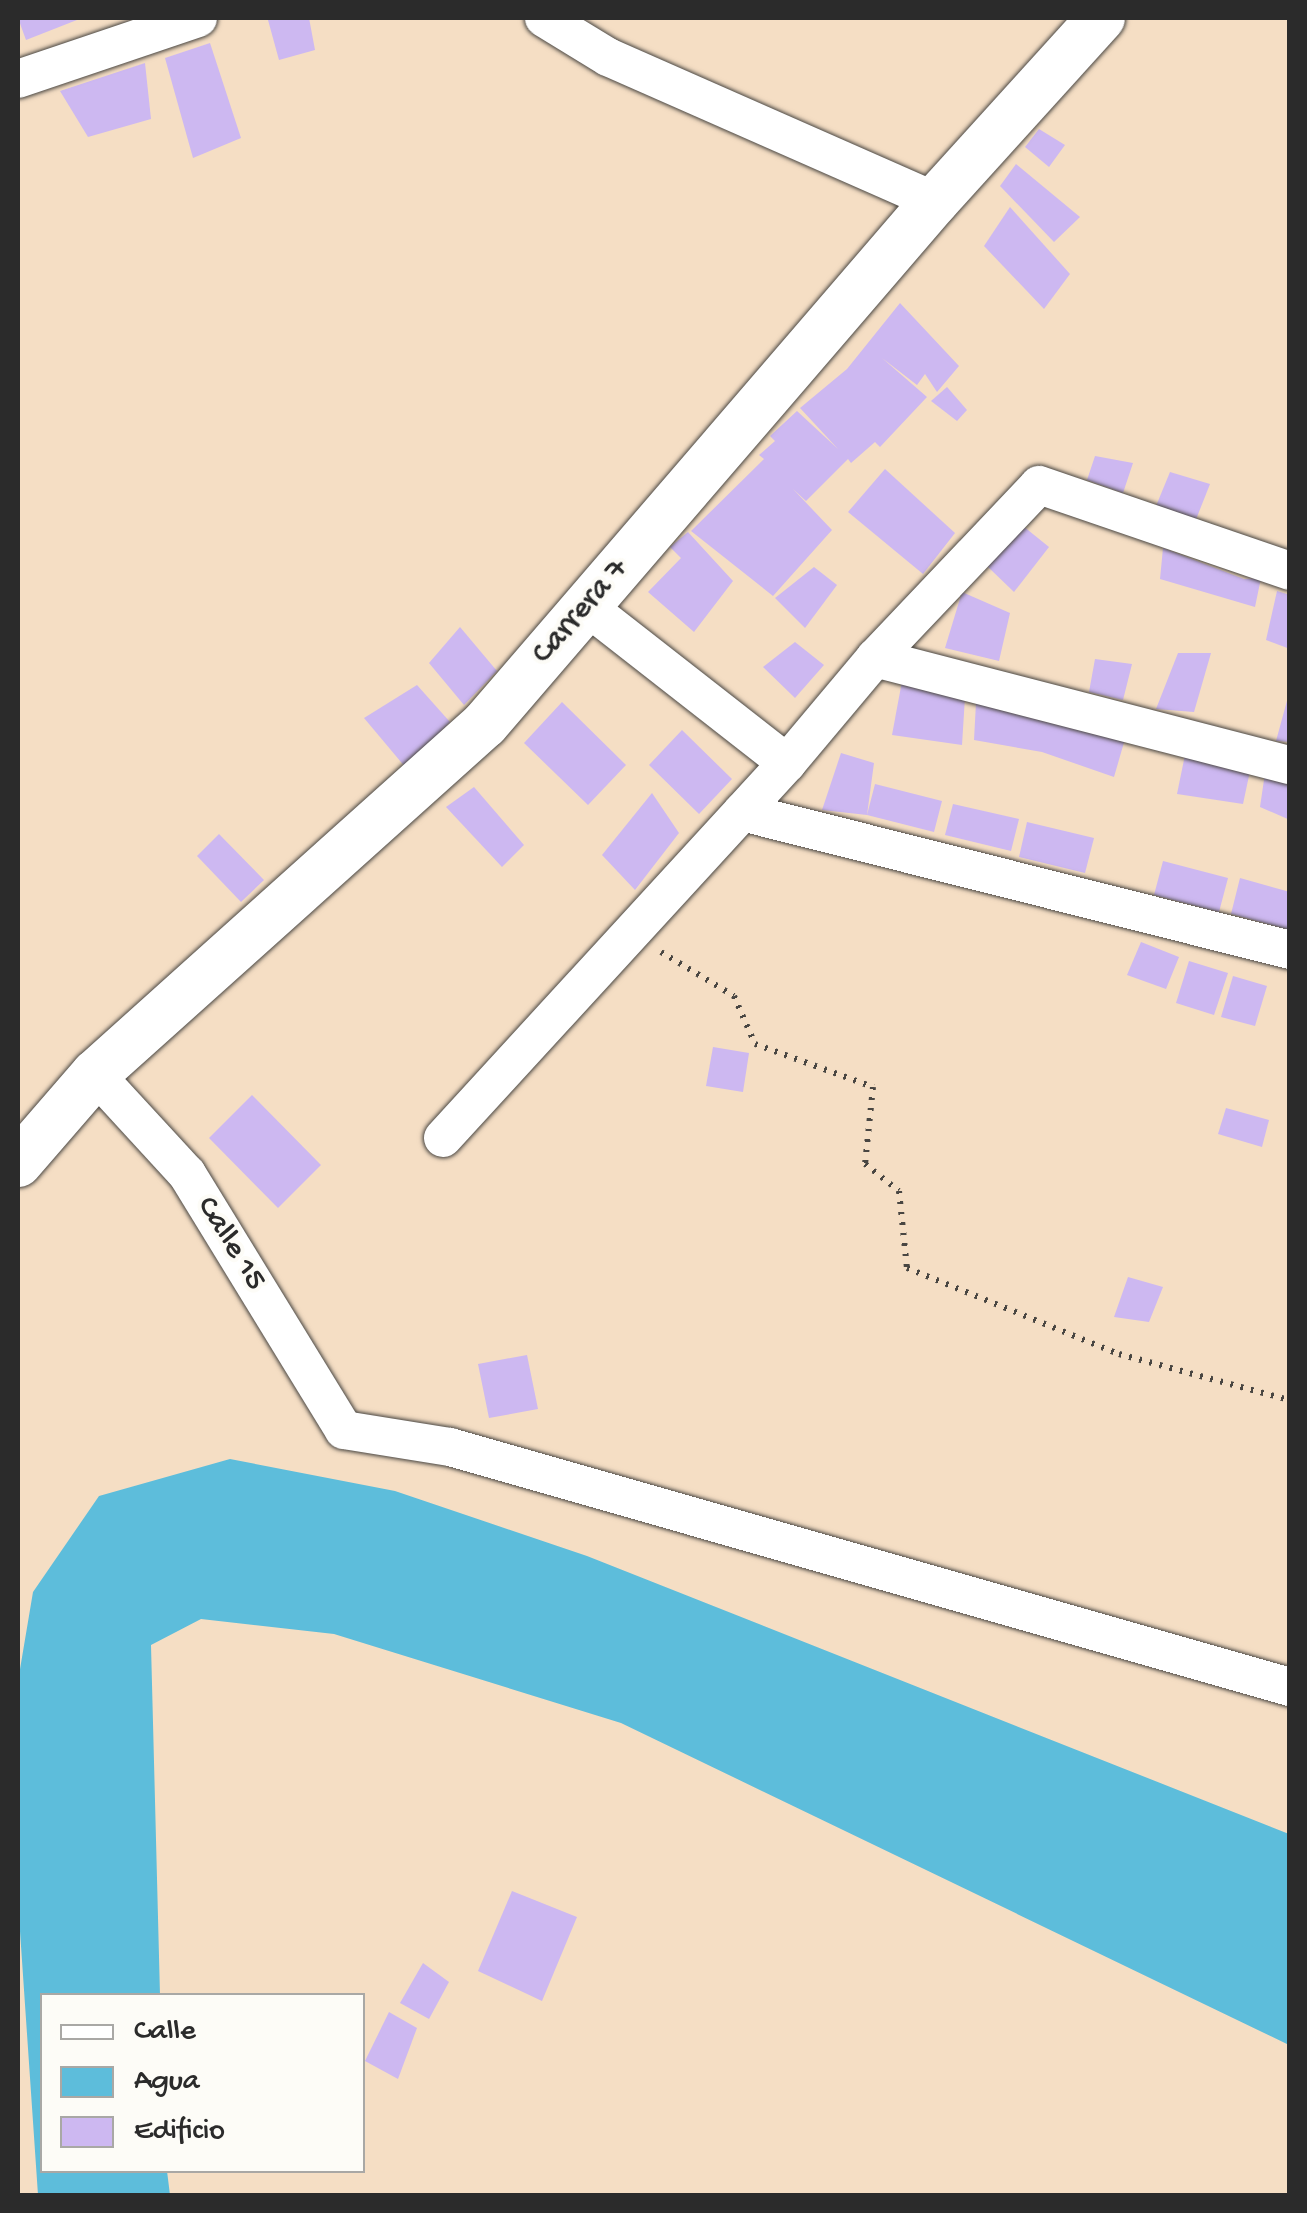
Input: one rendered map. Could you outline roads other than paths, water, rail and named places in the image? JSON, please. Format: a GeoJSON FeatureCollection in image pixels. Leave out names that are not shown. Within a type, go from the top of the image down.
{"type":"FeatureCollection","features":[{"type":"Feature","properties":{"kind":"street"},"geometry":{"type":"LineString","coordinates":[[18,79],[198,18]]}},
{"type":"Feature","properties":{"kind":"street"},"geometry":{"type":"LineString","coordinates":[[544,18],[608,57],[936,200]]}},
{"type":"Feature","properties":{"kind":"street","name":"Carrera 7"},"geometry":{"type":"LineString","coordinates":[[18,1163],[95,1074],[484,724],[936,200],[1101,18]]}},
{"type":"Feature","properties":{"kind":"street"},"geometry":{"type":"LineString","coordinates":[[443,1138],[788,763],[876,658],[1039,485],[1290,571]]}},
{"type":"Feature","properties":{"kind":"street"},"geometry":{"type":"LineString","coordinates":[[586,606],[788,763]]}},
{"type":"Feature","properties":{"kind":"street"},"geometry":{"type":"LineString","coordinates":[[876,658],[1290,764]]}},
{"type":"Feature","properties":{"kind":"street"},"geometry":{"type":"LineString","coordinates":[[742,812],[1290,950]]}},
{"type":"Feature","properties":{"kind":"street","name":"Calle 15"},"geometry":{"type":"LineString","coordinates":[[95,1074],[187,1174],[344,1430],[450,1448],[1290,1687]]}},
{"type":"Feature","properties":{"kind":"water"},"geometry":{"type":"Polygon","coordinates":[[[230,1459],[395,1491],[587,1556],[1289,1834],[1289,2045],[621,1723],[334,1634],[201,1619],[151,1645],[160,1993],[40,1993],[40,2173],[167,2173],[170,2195],[38,2195],[18,1902],[18,1681],[33,1592],[99,1496],[230,1459]]]}}]}
